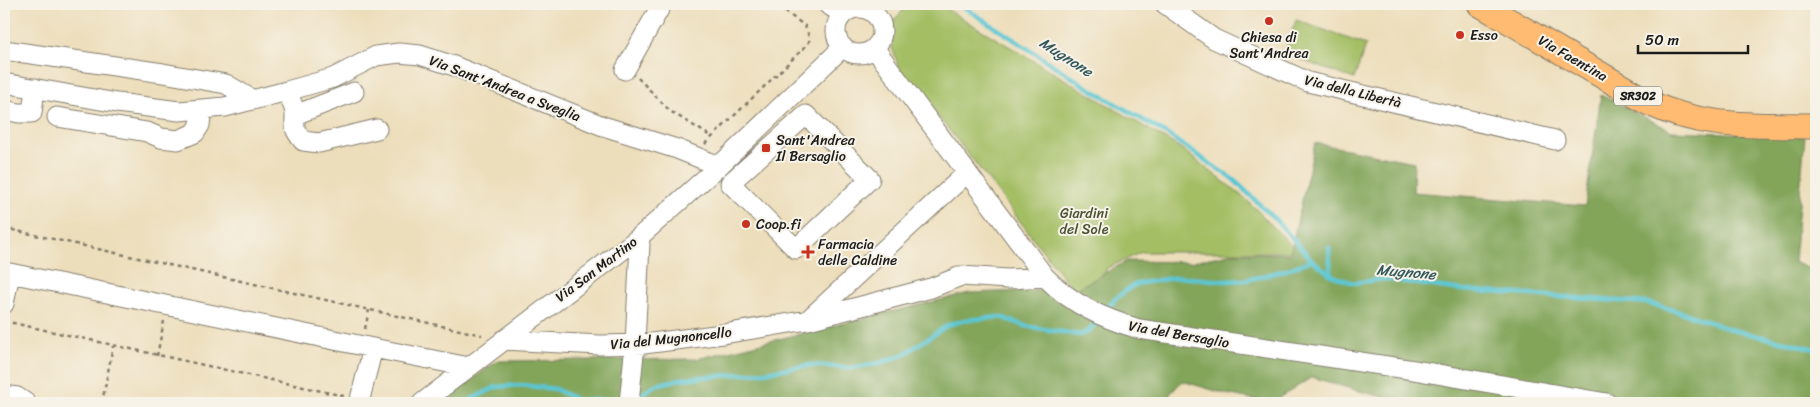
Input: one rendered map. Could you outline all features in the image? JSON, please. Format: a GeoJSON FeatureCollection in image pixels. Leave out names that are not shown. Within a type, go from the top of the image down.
{"type":"FeatureCollection","features":[{"type":"Feature","properties":{"kind":"main road","name":"Via Faentina"},"geometry":{"type":"LineString","coordinates":[[1480,4],[1649,103],[1667,111],[1706,122],[1816,126]]}},
{"type":"Feature","properties":{"kind":"street"},"geometry":{"type":"LineString","coordinates":[[625,70],[662,4]]}},
{"type":"Feature","properties":{"kind":"street"},"geometry":{"type":"LineString","coordinates":[[827,4],[843,14]]}},
{"type":"Feature","properties":{"kind":"street","name":"Via della Libertà"},"geometry":{"type":"LineString","coordinates":[[1165,4],[1214,39],[1308,82],[1556,140]]}},
{"type":"Feature","properties":{"kind":"street"},"geometry":{"type":"LineString","coordinates":[[858,7],[882,9],[880,20],[882,34],[880,42],[874,49],[860,54],[849,52],[843,47],[838,41],[836,26],[843,14],[858,7]]}},
{"type":"Feature","properties":{"kind":"street"},"geometry":{"type":"LineString","coordinates":[[719,166],[843,47]]}},
{"type":"Feature","properties":{"kind":"street","name":"Via del Bersaglio"},"geometry":{"type":"LineString","coordinates":[[874,49],[1045,277],[1059,292],[1101,317],[1140,329],[1414,370],[1607,403]]}},
{"type":"Feature","properties":{"kind":"street"},"geometry":{"type":"LineString","coordinates":[[4,50],[226,84],[253,100]]}},
{"type":"Feature","properties":{"kind":"street","name":"Via Sant'Andrea a Sveglia"},"geometry":{"type":"LineString","coordinates":[[4,83],[117,103],[178,110],[202,109],[225,107],[333,78],[376,56],[399,53],[420,55],[454,66],[603,126],[719,166]]}},
{"type":"Feature","properties":{"kind":"street"},"geometry":{"type":"LineString","coordinates":[[4,110],[32,113],[34,88]]}},
{"type":"Feature","properties":{"kind":"street"},"geometry":{"type":"LineString","coordinates":[[287,91],[295,115],[293,121],[296,133],[303,141],[319,143],[377,129]]}},
{"type":"Feature","properties":{"kind":"street"},"geometry":{"type":"LineString","coordinates":[[295,115],[354,92]]}},
{"type":"Feature","properties":{"kind":"street"},"geometry":{"type":"LineString","coordinates":[[57,117],[147,132],[161,138],[178,140],[195,133],[200,125],[202,109]]}},
{"type":"Feature","properties":{"kind":"street"},"geometry":{"type":"LineString","coordinates":[[806,115],[870,178],[796,249],[730,183],[806,115]]}},
{"type":"Feature","properties":{"kind":"street","name":"Via San Martino"},"geometry":{"type":"LineString","coordinates":[[422,403],[637,239],[719,166]]}},
{"type":"Feature","properties":{"kind":"street"},"geometry":{"type":"LineString","coordinates":[[808,320],[967,173]]}},
{"type":"Feature","properties":{"kind":"street"},"geometry":{"type":"LineString","coordinates":[[629,403],[635,344],[640,244],[637,239]]}},
{"type":"Feature","properties":{"kind":"street"},"geometry":{"type":"LineString","coordinates":[[4,304],[10,274],[469,367]]}},
{"type":"Feature","properties":{"kind":"street","name":"Via del Mugnoncello"},"geometry":{"type":"LineString","coordinates":[[503,340],[600,345],[635,344],[723,334],[808,320],[930,288],[962,276],[1008,279],[1045,277]]}},
{"type":"Feature","properties":{"kind":"street"},"geometry":{"type":"LineString","coordinates":[[360,402],[367,346]]}},
{"type":"Feature","properties":{"kind":"street"},"geometry":{"type":"LineString","coordinates":[[4,395],[17,397],[26,403]]}},
{"type":"Feature","properties":{"kind":"path"},"geometry":{"type":"LineString","coordinates":[[694,156],[808,44],[810,40],[809,32],[805,26],[779,7]]}},
{"type":"Feature","properties":{"kind":"path"},"geometry":{"type":"LineString","coordinates":[[625,70],[642,80],[670,110],[712,137]]}},
{"type":"Feature","properties":{"kind":"path"},"geometry":{"type":"LineString","coordinates":[[4,228],[503,340]]}},
{"type":"Feature","properties":{"kind":"path"},"geometry":{"type":"LineString","coordinates":[[157,356],[168,306]]}},
{"type":"Feature","properties":{"kind":"path"},"geometry":{"type":"LineString","coordinates":[[367,346],[369,310]]}},
{"type":"Feature","properties":{"kind":"path"},"geometry":{"type":"LineString","coordinates":[[4,321],[360,402]]}},
{"type":"Feature","properties":{"kind":"path"},"geometry":{"type":"LineString","coordinates":[[102,403],[112,346]]}},
{"type":"Feature","properties":{"kind":"green space","name":"Giardini del Sole"},"geometry":{"type":"Polygon","coordinates":[[[909,4],[938,4],[1182,149],[1246,199],[1298,252],[1142,252],[1107,268],[1094,301],[1066,281],[899,68],[892,47],[894,20],[909,4]]]}},
{"type":"Feature","properties":{"kind":"green space"},"geometry":{"type":"Polygon","coordinates":[[[1296,20],[1366,45],[1354,79],[1284,54],[1296,20]]]}},
{"type":"Feature","properties":{"kind":"green space"},"geometry":{"type":"Polygon","coordinates":[[[1601,95],[1672,131],[1805,136],[1794,262],[1816,272],[1816,403],[1423,403],[1367,393],[1312,377],[1272,403],[1226,394],[1182,381],[1170,394],[1168,403],[440,403],[497,361],[696,359],[969,293],[1076,289],[1127,261],[1190,262],[1234,253],[1290,254],[1315,143],[1414,162],[1413,192],[1585,206],[1601,95]]]}},
{"type":"Feature","properties":{"kind":"waterway","name":"Mugnone"},"geometry":{"type":"LineString","coordinates":[[959,4],[1084,85],[1165,133],[1234,180],[1274,218],[1312,260],[1331,275],[1353,283],[1384,279],[1462,290],[1647,303],[1687,314],[1732,330],[1816,349]]}},
{"type":"Feature","properties":{"kind":"waterway"},"geometry":{"type":"LineString","coordinates":[[1329,248],[1331,274]]}},
{"type":"Feature","properties":{"kind":"waterway"},"geometry":{"type":"LineString","coordinates":[[1104,312],[1115,299],[1132,286],[1141,283],[1179,277],[1224,281],[1247,280],[1286,270],[1312,260]]}},
{"type":"Feature","properties":{"kind":"waterway"},"geometry":{"type":"LineString","coordinates":[[633,396],[642,394],[655,385],[681,379],[765,372],[811,365],[852,368],[880,363],[903,355],[948,325],[965,320],[1001,317],[1025,326],[1080,335],[1089,331],[1098,320]]}},
{"type":"Feature","properties":{"kind":"waterway"},"geometry":{"type":"LineString","coordinates":[[464,403],[496,387],[521,385],[555,389],[577,400],[617,400],[626,398]]}},
{"type":"Feature","properties":{"kind":"place","name":"Chiesa di Sant'Andrea"},"geometry":{"type":"Point","coordinates":[1269,21]}},
{"type":"Feature","properties":{"kind":"place","name":"Esso"},"geometry":{"type":"Point","coordinates":[1460,35]}},
{"type":"Feature","properties":{"kind":"place","name":"Sant'Andrea Il Bersaglio"},"geometry":{"type":"Point","coordinates":[766,148]}},
{"type":"Feature","properties":{"kind":"place","name":"Coop.fi"},"geometry":{"type":"Point","coordinates":[746,224]}},
{"type":"Feature","properties":{"kind":"place","name":"Farmacia delle Caldine"},"geometry":{"type":"Point","coordinates":[808,252]}}]}
